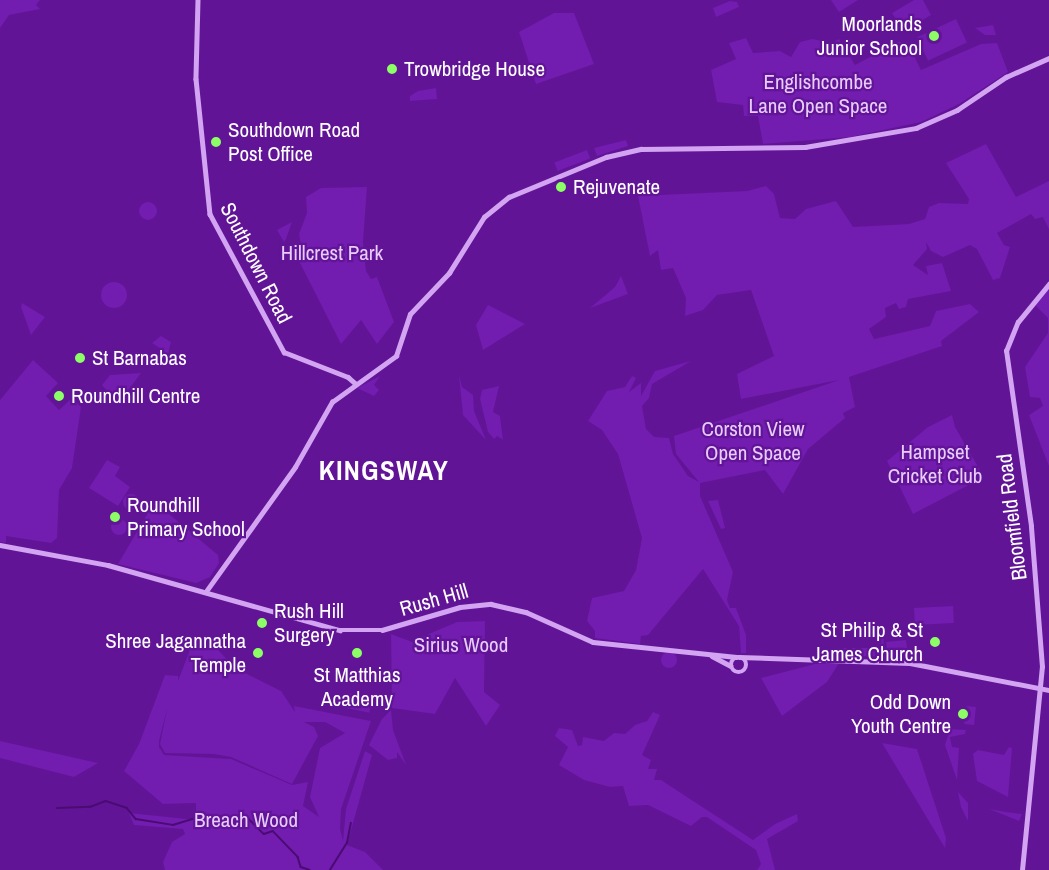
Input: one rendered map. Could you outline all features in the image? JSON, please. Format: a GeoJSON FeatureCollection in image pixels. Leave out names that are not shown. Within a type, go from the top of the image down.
{"type":"FeatureCollection","features":[{"type":"Feature","properties":{"kind":"street","name":"Southdown Road"},"geometry":{"type":"LineString","coordinates":[[198,0],[196,79],[210,214],[284,352],[348,377],[355,383]]}},
{"type":"Feature","properties":{"kind":"street"},"geometry":{"type":"LineString","coordinates":[[207,590],[295,467],[332,402],[355,383],[396,356],[414,308],[449,273],[484,217],[520,190],[606,157],[641,149],[805,147],[916,128],[951,113],[1006,77],[1049,58]]}},
{"type":"Feature","properties":{"kind":"street","name":"Bloomfield Road"},"geometry":{"type":"LineString","coordinates":[[1022,870],[1042,689],[1031,526],[1006,351],[1018,322],[1049,284]]}},
{"type":"Feature","properties":{"kind":"street","name":"Rush Hill"},"geometry":{"type":"LineString","coordinates":[[0,545],[108,565],[207,590],[340,630],[393,629],[460,607],[491,604],[526,612],[580,640],[764,658]]}},
{"type":"Feature","properties":{"kind":"street","name":"Rush Hill"},"geometry":{"type":"LineString","coordinates":[[703,653],[731,666]]}},
{"type":"Feature","properties":{"kind":"street"},"geometry":{"type":"LineString","coordinates":[[746,662],[741,672],[731,666],[738,657],[746,662],[764,658],[910,663],[1049,690]]}},
{"type":"Feature","properties":{"kind":"green space"},"geometry":{"type":"Polygon","coordinates":[[[0,0],[40,0],[36,5],[40,9],[9,15],[0,28],[0,0]]]}},
{"type":"Feature","properties":{"kind":"green space"},"geometry":{"type":"Polygon","coordinates":[[[831,0],[858,0],[839,12],[831,0]]]}},
{"type":"Feature","properties":{"kind":"green space"},"geometry":{"type":"Polygon","coordinates":[[[914,0],[923,0],[931,15],[903,31],[892,13],[914,0]]]}},
{"type":"Feature","properties":{"kind":"green space"},"geometry":{"type":"Polygon","coordinates":[[[730,1],[737,2],[739,7],[716,17],[713,8],[730,1]]]}},
{"type":"Feature","properties":{"kind":"green space"},"geometry":{"type":"Polygon","coordinates":[[[554,13],[574,13],[594,64],[536,84],[519,32],[554,13]]]}},
{"type":"Feature","properties":{"kind":"green space"},"geometry":{"type":"Polygon","coordinates":[[[956,19],[967,43],[928,61],[917,37],[956,19]]]}},
{"type":"Feature","properties":{"kind":"green space"},"geometry":{"type":"Polygon","coordinates":[[[993,25],[996,35],[985,35],[975,28],[993,25]]]}},
{"type":"Feature","properties":{"kind":"green space","name":"Englishcombe Lane Open Space"},"geometry":{"type":"Polygon","coordinates":[[[746,38],[753,53],[780,51],[791,57],[800,42],[812,39],[832,43],[839,39],[855,65],[898,42],[907,42],[921,70],[981,44],[997,43],[1008,72],[959,104],[921,122],[850,137],[763,144],[758,116],[744,116],[743,105],[717,102],[711,70],[736,59],[729,43],[746,38]]]}},
{"type":"Feature","properties":{"kind":"green space"},"geometry":{"type":"Polygon","coordinates":[[[436,88],[437,99],[410,101],[410,96],[418,91],[436,88]]]}},
{"type":"Feature","properties":{"kind":"green space"},"geometry":{"type":"Polygon","coordinates":[[[626,140],[628,146],[597,156],[594,148],[626,140]]]}},
{"type":"Feature","properties":{"kind":"green space","name":"Corston View Open Space"},"geometry":{"type":"Polygon","coordinates":[[[986,144],[1016,197],[1049,181],[1049,229],[1043,217],[1035,219],[1031,214],[997,233],[1004,245],[1010,247],[1000,278],[993,280],[977,249],[970,245],[943,257],[931,251],[926,242],[927,249],[913,265],[928,275],[926,266],[942,263],[951,291],[908,299],[906,307],[899,309],[896,303],[885,308],[886,317],[869,329],[874,339],[930,326],[936,311],[970,304],[979,312],[941,341],[942,346],[849,377],[855,407],[843,413],[845,418],[808,449],[783,494],[765,470],[700,483],[700,496],[733,572],[727,600],[730,608],[736,608],[746,635],[746,653],[741,653],[739,626],[703,569],[648,635],[641,636],[640,644],[595,638],[595,631],[587,621],[592,598],[624,591],[636,570],[642,538],[618,454],[602,430],[588,421],[607,391],[625,387],[632,376],[636,378],[629,392],[641,383],[641,396],[655,371],[691,361],[652,384],[649,398],[642,406],[646,429],[654,437],[669,438],[673,454],[688,476],[699,482],[676,454],[674,436],[839,380],[741,399],[737,374],[774,356],[751,290],[717,295],[703,310],[685,316],[686,298],[673,268],[661,270],[658,250],[650,256],[638,196],[747,191],[766,186],[774,194],[780,218],[795,219],[806,209],[836,201],[853,227],[909,224],[925,219],[929,207],[939,203],[968,204],[969,199],[946,163],[986,144]]]}},
{"type":"Feature","properties":{"kind":"green space"},"geometry":{"type":"Polygon","coordinates":[[[587,150],[590,158],[558,171],[554,163],[587,150]]]}},
{"type":"Feature","properties":{"kind":"green space","name":"Hillcrest Park"},"geometry":{"type":"Polygon","coordinates":[[[367,187],[363,242],[366,271],[371,279],[377,277],[394,322],[377,344],[361,320],[341,344],[293,249],[301,245],[299,234],[307,213],[306,197],[321,188],[367,187]]]}},
{"type":"Feature","properties":{"kind":"green space"},"geometry":{"type":"Polygon","coordinates":[[[148,202],[156,207],[157,211],[152,219],[148,220],[140,215],[139,211],[144,203],[148,202]]]}},
{"type":"Feature","properties":{"kind":"green space"},"geometry":{"type":"Polygon","coordinates":[[[292,222],[286,239],[284,242],[277,230],[292,222]]]}},
{"type":"Feature","properties":{"kind":"green space"},"geometry":{"type":"Polygon","coordinates":[[[621,276],[628,294],[590,308],[615,287],[621,276]]]}},
{"type":"Feature","properties":{"kind":"green space"},"geometry":{"type":"Polygon","coordinates":[[[114,282],[123,286],[127,295],[123,304],[114,308],[105,304],[101,295],[105,286],[114,282]]]}},
{"type":"Feature","properties":{"kind":"green space"},"geometry":{"type":"Polygon","coordinates":[[[1049,289],[1049,466],[1029,415],[1043,406],[1040,398],[1030,397],[1025,367],[1048,333],[1048,318],[1035,305],[1049,289]]]}},
{"type":"Feature","properties":{"kind":"green space"},"geometry":{"type":"Polygon","coordinates":[[[22,303],[45,317],[31,335],[21,307],[22,303]]]}},
{"type":"Feature","properties":{"kind":"green space"},"geometry":{"type":"Polygon","coordinates":[[[488,305],[525,324],[483,350],[476,325],[488,305]]]}},
{"type":"Feature","properties":{"kind":"green space"},"geometry":{"type":"Polygon","coordinates":[[[161,336],[171,342],[168,354],[152,343],[161,336]]]}},
{"type":"Feature","properties":{"kind":"green space"},"geometry":{"type":"Polygon","coordinates":[[[33,360],[58,383],[46,396],[59,410],[72,398],[81,407],[72,468],[59,490],[57,538],[51,543],[6,536],[6,543],[0,542],[0,400],[33,360]]]}},
{"type":"Feature","properties":{"kind":"green space"},"geometry":{"type":"Polygon","coordinates":[[[141,373],[118,404],[102,385],[110,375],[141,373]]]}},
{"type":"Feature","properties":{"kind":"green space"},"geometry":{"type":"Polygon","coordinates":[[[459,375],[462,387],[473,395],[474,411],[486,440],[463,415],[459,375]]]}},
{"type":"Feature","properties":{"kind":"green space"},"geometry":{"type":"Polygon","coordinates":[[[380,376],[374,385],[379,390],[374,396],[357,388],[380,376]]]}},
{"type":"Feature","properties":{"kind":"green space"},"geometry":{"type":"Polygon","coordinates":[[[499,386],[493,412],[500,416],[503,440],[497,436],[494,439],[488,432],[480,399],[482,390],[499,386]]]}},
{"type":"Feature","properties":{"kind":"green space","name":"Hampset Cricket Club"},"geometry":{"type":"Polygon","coordinates":[[[952,415],[955,427],[984,477],[913,514],[887,461],[928,427],[952,415]]]}},
{"type":"Feature","properties":{"kind":"green space"},"geometry":{"type":"Polygon","coordinates":[[[107,460],[120,467],[115,476],[130,487],[118,506],[89,488],[107,460]]]}},
{"type":"Feature","properties":{"kind":"green space"},"geometry":{"type":"Polygon","coordinates":[[[131,494],[137,496],[139,502],[137,508],[131,510],[125,508],[123,502],[125,496],[131,494]]]}},
{"type":"Feature","properties":{"kind":"green space"},"geometry":{"type":"Polygon","coordinates":[[[718,500],[725,528],[721,529],[708,501],[718,500]]]}},
{"type":"Feature","properties":{"kind":"green space"},"geometry":{"type":"Polygon","coordinates":[[[157,504],[218,555],[219,563],[210,577],[196,583],[118,564],[152,506],[157,504]]]}},
{"type":"Feature","properties":{"kind":"green space"},"geometry":{"type":"Polygon","coordinates":[[[119,519],[125,521],[127,527],[125,533],[119,535],[113,533],[111,527],[113,521],[119,519]]]}},
{"type":"Feature","properties":{"kind":"green space"},"geometry":{"type":"Polygon","coordinates":[[[953,606],[954,623],[915,625],[914,608],[953,606]]]}},
{"type":"Feature","properties":{"kind":"green space","name":"Sirius Wood"},"geometry":{"type":"Polygon","coordinates":[[[485,621],[484,692],[500,705],[486,726],[455,678],[435,714],[392,708],[391,634],[420,645],[417,639],[457,622],[485,621]]]}},
{"type":"Feature","properties":{"kind":"green space","name":"Breach Wood"},"geometry":{"type":"Polygon","coordinates":[[[205,636],[235,668],[281,691],[295,712],[294,706],[371,721],[341,809],[340,829],[343,841],[346,809],[365,751],[372,755],[347,845],[365,852],[383,870],[165,870],[163,862],[172,842],[185,834],[183,829],[134,825],[129,813],[196,820],[196,803],[163,804],[124,771],[139,744],[165,675],[178,676],[178,681],[193,642],[205,636]],[[167,709],[159,741],[159,747],[164,755],[231,759],[292,785],[308,782],[303,806],[319,817],[310,797],[320,748],[345,733],[325,722],[304,722],[314,727],[318,736],[292,784],[231,757],[214,754],[165,753],[160,744],[167,709]]]}},
{"type":"Feature","properties":{"kind":"green space"},"geometry":{"type":"Polygon","coordinates":[[[883,636],[886,657],[839,655],[833,648],[880,648],[878,637],[883,636]]]}},
{"type":"Feature","properties":{"kind":"green space"},"geometry":{"type":"Polygon","coordinates":[[[906,640],[908,656],[888,656],[886,642],[906,640]]]}},
{"type":"Feature","properties":{"kind":"green space"},"geometry":{"type":"Polygon","coordinates":[[[669,652],[675,654],[677,660],[675,666],[669,668],[663,666],[661,660],[663,654],[669,652]]]}},
{"type":"Feature","properties":{"kind":"green space"},"geometry":{"type":"Polygon","coordinates":[[[839,663],[827,682],[782,716],[761,678],[815,664],[839,663]]]}},
{"type":"Feature","properties":{"kind":"green space"},"geometry":{"type":"Polygon","coordinates":[[[348,693],[372,698],[369,713],[345,708],[348,693]]]}},
{"type":"Feature","properties":{"kind":"green space"},"geometry":{"type":"Polygon","coordinates":[[[966,706],[976,707],[974,725],[964,724],[966,706]]]}},
{"type":"Feature","properties":{"kind":"green space"},"geometry":{"type":"Polygon","coordinates":[[[391,710],[393,730],[406,765],[397,752],[397,758],[388,760],[369,745],[382,719],[391,710]]]}},
{"type":"Feature","properties":{"kind":"green space"},"geometry":{"type":"Polygon","coordinates":[[[653,712],[660,715],[642,755],[651,760],[648,769],[657,769],[654,780],[661,780],[753,840],[775,824],[797,814],[798,821],[767,839],[775,870],[757,870],[761,864],[756,850],[707,817],[702,817],[691,826],[648,805],[629,806],[623,786],[610,787],[584,780],[559,765],[568,747],[555,736],[559,728],[572,730],[578,746],[582,745],[583,737],[604,741],[614,733],[625,734],[635,725],[647,721],[653,712]]]}},
{"type":"Feature","properties":{"kind":"green space"},"geometry":{"type":"Polygon","coordinates":[[[950,729],[966,730],[965,734],[950,737],[952,747],[959,748],[957,780],[945,745],[950,729]]]}},
{"type":"Feature","properties":{"kind":"green space"},"geometry":{"type":"Polygon","coordinates":[[[0,741],[98,763],[74,777],[0,758],[0,741]]]}},
{"type":"Feature","properties":{"kind":"green space"},"geometry":{"type":"Polygon","coordinates":[[[882,743],[917,749],[946,838],[945,848],[882,743]]]}},
{"type":"Feature","properties":{"kind":"green space"},"geometry":{"type":"Polygon","coordinates":[[[1009,747],[1012,748],[1008,797],[977,781],[973,754],[978,750],[1004,755],[1009,747]]]}},
{"type":"Feature","properties":{"kind":"green space"},"geometry":{"type":"Polygon","coordinates":[[[958,792],[968,803],[968,821],[961,807],[958,792]]]}},
{"type":"Feature","properties":{"kind":"green space"},"geometry":{"type":"Polygon","coordinates":[[[989,809],[1006,812],[1022,814],[1019,821],[989,809]]]}},
{"type":"Feature","properties":{"kind":"waterway"},"geometry":{"type":"LineString","coordinates":[[57,808],[90,807],[106,801],[127,808],[136,819],[173,825],[206,815],[249,819],[264,834],[273,831],[298,857],[301,867],[310,870]]}},
{"type":"Feature","properties":{"kind":"waterway"},"geometry":{"type":"LineString","coordinates":[[330,870],[347,843],[351,823]]}},
{"type":"Feature","properties":{"kind":"place","name":"Moorlands Junior School"},"geometry":{"type":"Point","coordinates":[934,36]}},
{"type":"Feature","properties":{"kind":"place","name":"Trowbridge House"},"geometry":{"type":"Point","coordinates":[392,69]}},
{"type":"Feature","properties":{"kind":"place","name":"Southdown Road Post Office"},"geometry":{"type":"Point","coordinates":[216,142]}},
{"type":"Feature","properties":{"kind":"place","name":"Rejuvenate"},"geometry":{"type":"Point","coordinates":[561,187]}},
{"type":"Feature","properties":{"kind":"place","name":"St Barnabas"},"geometry":{"type":"Point","coordinates":[80,358]}},
{"type":"Feature","properties":{"kind":"place","name":"Roundhill Centre"},"geometry":{"type":"Point","coordinates":[59,396]}},
{"type":"Feature","properties":{"kind":"place","name":"Roundhill Primary School"},"geometry":{"type":"Point","coordinates":[115,517]}},
{"type":"Feature","properties":{"kind":"place","name":"Rush Hill Surgery"},"geometry":{"type":"Point","coordinates":[262,623]}},
{"type":"Feature","properties":{"kind":"place","name":"St Philip & St James Church"},"geometry":{"type":"Point","coordinates":[935,642]}},
{"type":"Feature","properties":{"kind":"place","name":"Shree Jagannatha Temple"},"geometry":{"type":"Point","coordinates":[258,653]}},
{"type":"Feature","properties":{"kind":"place","name":"St Matthias Academy"},"geometry":{"type":"Point","coordinates":[357,653]}},
{"type":"Feature","properties":{"kind":"place","name":"Odd Down Youth Centre"},"geometry":{"type":"Point","coordinates":[963,714]}},
{"type":"Feature","properties":{"kind":"district","name":"KINGSWAY"},"geometry":{"type":"Point","coordinates":[384,471]}}]}
